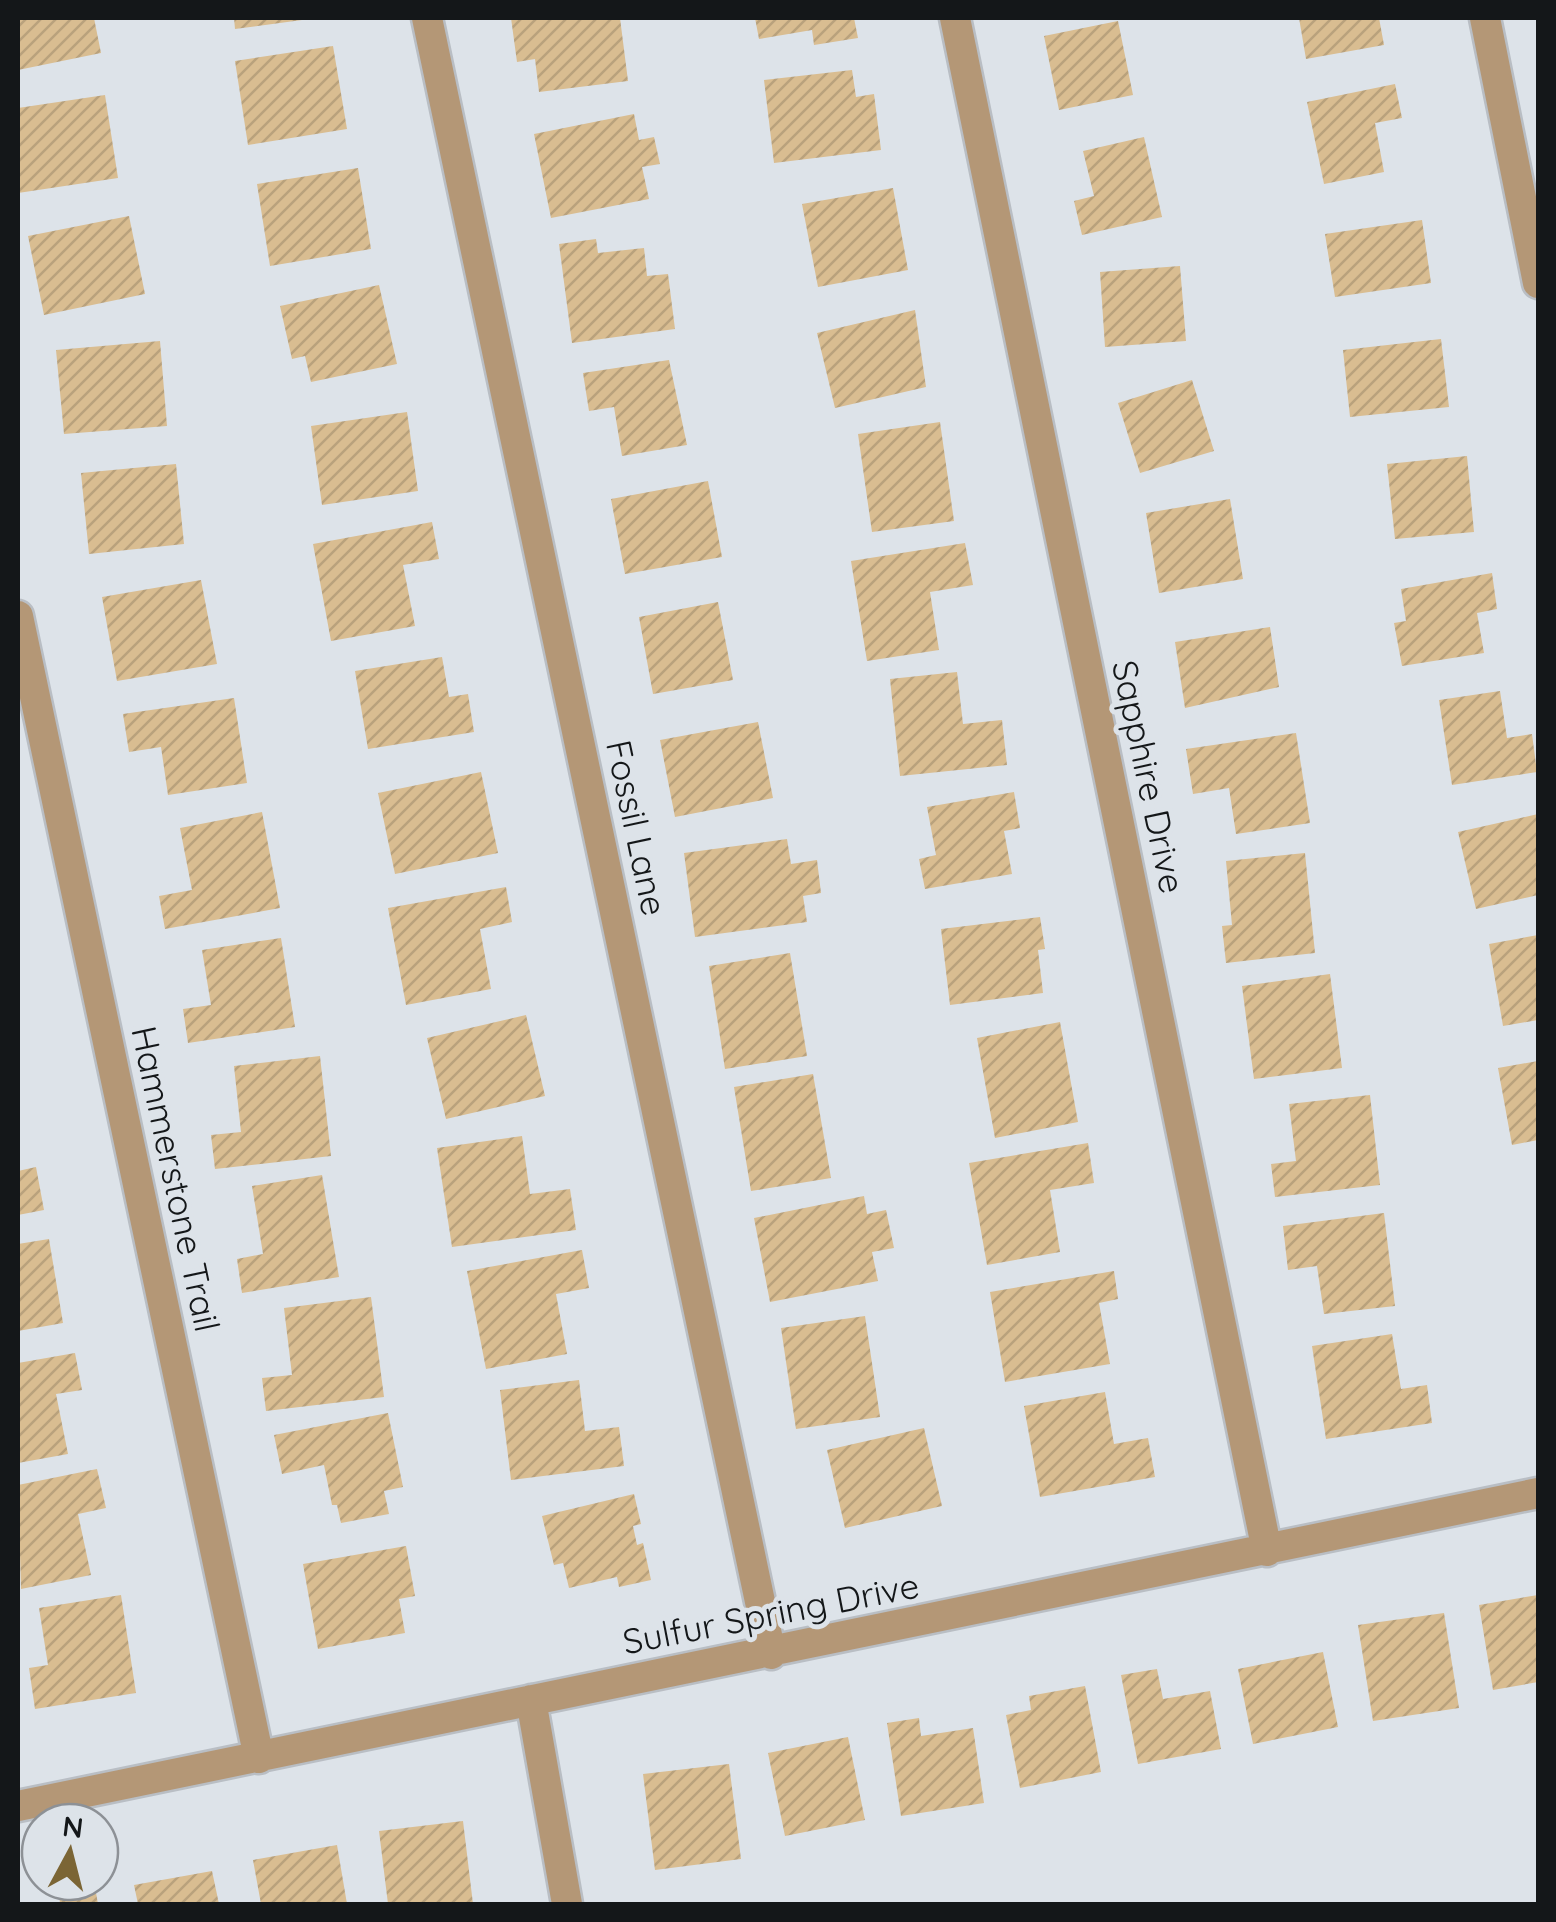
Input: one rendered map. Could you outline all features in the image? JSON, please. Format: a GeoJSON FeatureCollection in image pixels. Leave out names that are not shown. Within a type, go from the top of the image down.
{"type":"FeatureCollection","features":[{"type":"Feature","properties":{"kind":"street","name":"Fossil Lane"},"geometry":{"type":"LineString","coordinates":[[427,18],[772,1654]]}},
{"type":"Feature","properties":{"kind":"street","name":"Sapphire Drive"},"geometry":{"type":"LineString","coordinates":[[954,18],[1267,1551]]}},
{"type":"Feature","properties":{"kind":"street"},"geometry":{"type":"LineString","coordinates":[[1484,18],[1538,283]]}},
{"type":"Feature","properties":{"kind":"street","name":"Hammerstone Trail"},"geometry":{"type":"LineString","coordinates":[[18,616],[259,1758]]}},
{"type":"Feature","properties":{"kind":"street","name":"Sulfur Spring Drive"},"geometry":{"type":"LineString","coordinates":[[18,1806],[772,1654],[1538,1493]]}},
{"type":"Feature","properties":{"kind":"street"},"geometry":{"type":"LineString","coordinates":[[531,1700],[567,1904]]}},
{"type":"Feature","properties":{"kind":"building"},"geometry":{"type":"Polygon","coordinates":[[[18,18],[94,18],[101,53],[18,70],[18,18]]]}},
{"type":"Feature","properties":{"kind":"building"},"geometry":{"type":"Polygon","coordinates":[[[234,18],[302,18],[302,20],[235,29],[234,18]]]}},
{"type":"Feature","properties":{"kind":"building"},"geometry":{"type":"Polygon","coordinates":[[[511,18],[620,18],[628,81],[539,92],[535,59],[517,62],[511,18]]]}},
{"type":"Feature","properties":{"kind":"building"},"geometry":{"type":"Polygon","coordinates":[[[755,18],[854,18],[858,38],[814,45],[812,30],[759,39],[755,18]]]}},
{"type":"Feature","properties":{"kind":"building"},"geometry":{"type":"Polygon","coordinates":[[[1299,18],[1379,18],[1384,45],[1306,59],[1299,18]]]}},
{"type":"Feature","properties":{"kind":"building"},"geometry":{"type":"Polygon","coordinates":[[[1118,21],[1133,95],[1059,110],[1044,36],[1118,21]]]}},
{"type":"Feature","properties":{"kind":"building"},"geometry":{"type":"Polygon","coordinates":[[[333,46],[347,129],[248,145],[235,61],[333,46]]]}},
{"type":"Feature","properties":{"kind":"building"},"geometry":{"type":"Polygon","coordinates":[[[852,70],[856,97],[874,94],[881,150],[774,163],[764,80],[852,70]]]}},
{"type":"Feature","properties":{"kind":"building"},"geometry":{"type":"Polygon","coordinates":[[[1395,84],[1402,118],[1375,123],[1384,172],[1324,184],[1307,102],[1395,84]]]}},
{"type":"Feature","properties":{"kind":"building"},"geometry":{"type":"Polygon","coordinates":[[[105,95],[118,178],[18,193],[18,108],[105,95]]]}},
{"type":"Feature","properties":{"kind":"building"},"geometry":{"type":"Polygon","coordinates":[[[634,114],[639,140],[654,137],[660,164],[642,167],[649,199],[551,218],[534,134],[634,114]]]}},
{"type":"Feature","properties":{"kind":"building"},"geometry":{"type":"Polygon","coordinates":[[[1144,137],[1162,217],[1082,235],[1074,201],[1094,196],[1083,151],[1144,137]]]}},
{"type":"Feature","properties":{"kind":"building"},"geometry":{"type":"Polygon","coordinates":[[[358,168],[371,249],[270,266],[257,184],[358,168]]]}},
{"type":"Feature","properties":{"kind":"building"},"geometry":{"type":"Polygon","coordinates":[[[893,188],[908,270],[818,287],[802,204],[893,188]]]}},
{"type":"Feature","properties":{"kind":"building"},"geometry":{"type":"Polygon","coordinates":[[[129,216],[145,294],[44,315],[28,236],[129,216]]]}},
{"type":"Feature","properties":{"kind":"building"},"geometry":{"type":"Polygon","coordinates":[[[1422,220],[1431,283],[1335,297],[1325,234],[1422,220]]]}},
{"type":"Feature","properties":{"kind":"building"},"geometry":{"type":"Polygon","coordinates":[[[596,239],[598,253],[644,248],[647,276],[668,274],[675,329],[572,343],[559,244],[596,239]]]}},
{"type":"Feature","properties":{"kind":"building"},"geometry":{"type":"Polygon","coordinates":[[[1180,266],[1186,341],[1105,347],[1100,272],[1180,266]]]}},
{"type":"Feature","properties":{"kind":"building"},"geometry":{"type":"Polygon","coordinates":[[[379,285],[397,364],[311,382],[305,356],[292,359],[280,306],[379,285]]]}},
{"type":"Feature","properties":{"kind":"building"},"geometry":{"type":"Polygon","coordinates":[[[915,310],[926,387],[835,408],[817,333],[915,310]]]}},
{"type":"Feature","properties":{"kind":"building"},"geometry":{"type":"Polygon","coordinates":[[[1441,339],[1449,407],[1350,417],[1343,350],[1441,339]]]}},
{"type":"Feature","properties":{"kind":"building"},"geometry":{"type":"Polygon","coordinates":[[[160,341],[167,426],[64,434],[56,350],[160,341]]]}},
{"type":"Feature","properties":{"kind":"building"},"geometry":{"type":"Polygon","coordinates":[[[669,360],[687,445],[622,456],[614,407],[589,411],[583,373],[669,360]]]}},
{"type":"Feature","properties":{"kind":"building"},"geometry":{"type":"Polygon","coordinates":[[[1192,380],[1214,451],[1140,473],[1118,403],[1192,380]]]}},
{"type":"Feature","properties":{"kind":"building"},"geometry":{"type":"Polygon","coordinates":[[[407,412],[418,491],[322,505],[311,426],[407,412]]]}},
{"type":"Feature","properties":{"kind":"building"},"geometry":{"type":"Polygon","coordinates":[[[940,422],[954,521],[872,532],[858,434],[940,422]]]}},
{"type":"Feature","properties":{"kind":"building"},"geometry":{"type":"Polygon","coordinates":[[[1467,456],[1474,532],[1395,539],[1387,464],[1467,456]]]}},
{"type":"Feature","properties":{"kind":"building"},"geometry":{"type":"Polygon","coordinates":[[[176,464],[184,544],[89,554],[81,473],[176,464]]]}},
{"type":"Feature","properties":{"kind":"building"},"geometry":{"type":"Polygon","coordinates":[[[708,481],[722,557],[625,574],[611,499],[708,481]]]}},
{"type":"Feature","properties":{"kind":"building"},"geometry":{"type":"Polygon","coordinates":[[[1230,499],[1243,579],[1159,593],[1146,513],[1230,499]]]}},
{"type":"Feature","properties":{"kind":"building"},"geometry":{"type":"Polygon","coordinates":[[[432,522],[439,559],[403,565],[415,626],[331,641],[313,544],[432,522]]]}},
{"type":"Feature","properties":{"kind":"building"},"geometry":{"type":"Polygon","coordinates":[[[965,543],[973,585],[930,592],[939,650],[867,661],[851,561],[965,543]]]}},
{"type":"Feature","properties":{"kind":"building"},"geometry":{"type":"Polygon","coordinates":[[[1492,573],[1497,609],[1477,613],[1484,653],[1402,666],[1394,623],[1406,621],[1401,589],[1492,573]]]}},
{"type":"Feature","properties":{"kind":"building"},"geometry":{"type":"Polygon","coordinates":[[[201,580],[217,664],[117,681],[102,597],[201,580]]]}},
{"type":"Feature","properties":{"kind":"building"},"geometry":{"type":"Polygon","coordinates":[[[718,602],[733,680],[653,694],[639,617],[718,602]]]}},
{"type":"Feature","properties":{"kind":"building"},"geometry":{"type":"Polygon","coordinates":[[[1270,627],[1279,687],[1185,708],[1175,642],[1270,627]]]}},
{"type":"Feature","properties":{"kind":"building"},"geometry":{"type":"Polygon","coordinates":[[[442,657],[449,697],[468,694],[474,732],[368,749],[355,671],[442,657]]]}},
{"type":"Feature","properties":{"kind":"building"},"geometry":{"type":"Polygon","coordinates":[[[957,672],[963,724],[1002,720],[1007,765],[900,776],[890,679],[957,672]]]}},
{"type":"Feature","properties":{"kind":"building"},"geometry":{"type":"Polygon","coordinates":[[[1500,691],[1507,738],[1532,734],[1537,772],[1452,785],[1439,700],[1500,691]]]}},
{"type":"Feature","properties":{"kind":"building"},"geometry":{"type":"Polygon","coordinates":[[[234,698],[247,783],[168,795],[161,747],[129,752],[123,714],[234,698]]]}},
{"type":"Feature","properties":{"kind":"building"},"geometry":{"type":"Polygon","coordinates":[[[758,722],[773,798],[675,817],[660,740],[758,722]]]}},
{"type":"Feature","properties":{"kind":"building"},"geometry":{"type":"Polygon","coordinates":[[[1296,733],[1310,823],[1236,834],[1229,788],[1193,794],[1186,749],[1296,733]]]}},
{"type":"Feature","properties":{"kind":"building"},"geometry":{"type":"Polygon","coordinates":[[[481,772],[498,853],[395,874],[378,793],[481,772]]]}},
{"type":"Feature","properties":{"kind":"building"},"geometry":{"type":"Polygon","coordinates":[[[1014,792],[1020,828],[1004,831],[1012,874],[925,889],[919,859],[936,855],[927,807],[1014,792]]]}},
{"type":"Feature","properties":{"kind":"building"},"geometry":{"type":"Polygon","coordinates":[[[262,812],[280,908],[165,929],[159,896],[192,890],[180,828],[262,812]]]}},
{"type":"Feature","properties":{"kind":"building"},"geometry":{"type":"Polygon","coordinates":[[[1538,814],[1538,895],[1476,909],[1458,832],[1538,814]]]}},
{"type":"Feature","properties":{"kind":"building"},"geometry":{"type":"Polygon","coordinates":[[[787,839],[791,864],[817,860],[821,893],[803,896],[807,922],[695,937],[684,853],[787,839]]]}},
{"type":"Feature","properties":{"kind":"building"},"geometry":{"type":"Polygon","coordinates":[[[1305,853],[1315,953],[1226,963],[1222,926],[1232,925],[1226,861],[1305,853]]]}},
{"type":"Feature","properties":{"kind":"building"},"geometry":{"type":"Polygon","coordinates":[[[506,887],[512,922],[480,929],[491,989],[406,1005],[388,908],[506,887]]]}},
{"type":"Feature","properties":{"kind":"building"},"geometry":{"type":"Polygon","coordinates":[[[1040,917],[1045,949],[1038,950],[1043,993],[950,1005],[941,929],[1040,917]]]}},
{"type":"Feature","properties":{"kind":"building"},"geometry":{"type":"Polygon","coordinates":[[[1538,935],[1538,1020],[1503,1026],[1489,944],[1538,935]]]}},
{"type":"Feature","properties":{"kind":"building"},"geometry":{"type":"Polygon","coordinates":[[[281,938],[295,1027],[188,1043],[183,1009],[211,1005],[202,950],[281,938]]]}},
{"type":"Feature","properties":{"kind":"building"},"geometry":{"type":"Polygon","coordinates":[[[790,953],[807,1056],[725,1069],[709,966],[790,953]]]}},
{"type":"Feature","properties":{"kind":"building"},"geometry":{"type":"Polygon","coordinates":[[[1330,974],[1342,1068],[1254,1079],[1242,986],[1330,974]]]}},
{"type":"Feature","properties":{"kind":"building"},"geometry":{"type":"Polygon","coordinates":[[[526,1015],[545,1096],[446,1119],[427,1038],[526,1015]]]}},
{"type":"Feature","properties":{"kind":"building"},"geometry":{"type":"Polygon","coordinates":[[[1060,1022],[1078,1122],[995,1138],[977,1038],[1060,1022]]]}},
{"type":"Feature","properties":{"kind":"building"},"geometry":{"type":"Polygon","coordinates":[[[320,1056],[331,1156],[215,1169],[211,1135],[241,1132],[234,1066],[320,1056]]]}},
{"type":"Feature","properties":{"kind":"building"},"geometry":{"type":"Polygon","coordinates":[[[1538,1061],[1538,1140],[1512,1145],[1498,1068],[1538,1061]]]}},
{"type":"Feature","properties":{"kind":"building"},"geometry":{"type":"Polygon","coordinates":[[[813,1074],[831,1178],[751,1191],[734,1087],[813,1074]]]}},
{"type":"Feature","properties":{"kind":"building"},"geometry":{"type":"Polygon","coordinates":[[[1370,1095],[1380,1185],[1275,1197],[1271,1164],[1296,1161],[1289,1104],[1370,1095]]]}},
{"type":"Feature","properties":{"kind":"building"},"geometry":{"type":"Polygon","coordinates":[[[522,1136],[530,1194],[570,1189],[576,1230],[452,1247],[437,1148],[522,1136]]]}},
{"type":"Feature","properties":{"kind":"building"},"geometry":{"type":"Polygon","coordinates":[[[1088,1143],[1094,1183],[1050,1190],[1060,1252],[987,1265],[969,1163],[1088,1143]]]}},
{"type":"Feature","properties":{"kind":"building"},"geometry":{"type":"Polygon","coordinates":[[[36,1167],[44,1210],[18,1215],[18,1171],[36,1167]]]}},
{"type":"Feature","properties":{"kind":"building"},"geometry":{"type":"Polygon","coordinates":[[[322,1175],[339,1277],[242,1293],[237,1259],[263,1254],[252,1186],[322,1175]]]}},
{"type":"Feature","properties":{"kind":"building"},"geometry":{"type":"Polygon","coordinates":[[[864,1196],[867,1214],[886,1210],[894,1248],[872,1252],[878,1281],[770,1302],[754,1218],[864,1196]]]}},
{"type":"Feature","properties":{"kind":"building"},"geometry":{"type":"Polygon","coordinates":[[[1384,1213],[1395,1306],[1324,1314],[1317,1266],[1288,1270],[1283,1226],[1384,1213]]]}},
{"type":"Feature","properties":{"kind":"building"},"geometry":{"type":"Polygon","coordinates":[[[49,1239],[63,1323],[18,1331],[18,1244],[49,1239]]]}},
{"type":"Feature","properties":{"kind":"building"},"geometry":{"type":"Polygon","coordinates":[[[582,1250],[589,1288],[556,1294],[567,1354],[486,1369],[467,1271],[582,1250]]]}},
{"type":"Feature","properties":{"kind":"building"},"geometry":{"type":"Polygon","coordinates":[[[1114,1271],[1118,1299],[1099,1303],[1110,1364],[1005,1382],[990,1292],[1114,1271]]]}},
{"type":"Feature","properties":{"kind":"building"},"geometry":{"type":"Polygon","coordinates":[[[371,1297],[384,1397],[266,1411],[262,1378],[292,1375],[284,1308],[371,1297]]]}},
{"type":"Feature","properties":{"kind":"building"},"geometry":{"type":"Polygon","coordinates":[[[865,1316],[880,1417],[796,1429],[781,1328],[865,1316]]]}},
{"type":"Feature","properties":{"kind":"building"},"geometry":{"type":"Polygon","coordinates":[[[1392,1334],[1401,1389],[1427,1385],[1432,1423],[1326,1439],[1312,1346],[1392,1334]]]}},
{"type":"Feature","properties":{"kind":"building"},"geometry":{"type":"Polygon","coordinates":[[[75,1353],[82,1390],[56,1394],[68,1454],[18,1463],[18,1363],[75,1353]]]}},
{"type":"Feature","properties":{"kind":"building"},"geometry":{"type":"Polygon","coordinates":[[[579,1380],[585,1431],[619,1427],[624,1466],[511,1480],[500,1390],[579,1380]]]}},
{"type":"Feature","properties":{"kind":"building"},"geometry":{"type":"Polygon","coordinates":[[[1105,1392],[1114,1444],[1148,1438],[1155,1477],[1040,1497],[1024,1406],[1105,1392]]]}},
{"type":"Feature","properties":{"kind":"building"},"geometry":{"type":"Polygon","coordinates":[[[388,1413],[403,1487],[384,1491],[389,1514],[341,1523],[337,1505],[332,1505],[324,1465],[282,1474],[274,1435],[388,1413]]]}},
{"type":"Feature","properties":{"kind":"building"},"geometry":{"type":"Polygon","coordinates":[[[924,1428],[942,1506],[845,1528],[827,1450],[924,1428]]]}},
{"type":"Feature","properties":{"kind":"building"},"geometry":{"type":"Polygon","coordinates":[[[97,1469],[106,1508],[78,1514],[91,1575],[21,1589],[18,1485],[97,1469]]]}},
{"type":"Feature","properties":{"kind":"building"},"geometry":{"type":"Polygon","coordinates":[[[634,1494],[641,1524],[633,1526],[637,1545],[643,1543],[651,1580],[619,1587],[617,1577],[569,1588],[563,1563],[554,1565],[542,1516],[634,1494]]]}},
{"type":"Feature","properties":{"kind":"building"},"geometry":{"type":"Polygon","coordinates":[[[406,1546],[415,1596],[399,1599],[405,1633],[318,1649],[303,1564],[406,1546]]]}},
{"type":"Feature","properties":{"kind":"building"},"geometry":{"type":"Polygon","coordinates":[[[121,1595],[136,1693],[35,1709],[29,1668],[48,1665],[39,1608],[121,1595]]]}},
{"type":"Feature","properties":{"kind":"building"},"geometry":{"type":"Polygon","coordinates":[[[1538,1595],[1538,1682],[1493,1690],[1479,1605],[1538,1595]]]}},
{"type":"Feature","properties":{"kind":"building"},"geometry":{"type":"Polygon","coordinates":[[[1444,1613],[1459,1708],[1373,1721],[1358,1625],[1444,1613]]]}},
{"type":"Feature","properties":{"kind":"building"},"geometry":{"type":"Polygon","coordinates":[[[1323,1652],[1338,1727],[1253,1744],[1238,1669],[1323,1652]]]}},
{"type":"Feature","properties":{"kind":"building"},"geometry":{"type":"Polygon","coordinates":[[[1157,1669],[1163,1699],[1210,1691],[1221,1749],[1138,1764],[1121,1675],[1157,1669]]]}},
{"type":"Feature","properties":{"kind":"building"},"geometry":{"type":"Polygon","coordinates":[[[1085,1686],[1101,1772],[1020,1788],[1006,1715],[1031,1710],[1029,1696],[1085,1686]]]}},
{"type":"Feature","properties":{"kind":"building"},"geometry":{"type":"Polygon","coordinates":[[[919,1718],[921,1736],[973,1728],[984,1803],[901,1816],[887,1723],[919,1718]]]}},
{"type":"Feature","properties":{"kind":"building"},"geometry":{"type":"Polygon","coordinates":[[[848,1737],[865,1820],[785,1836],[768,1753],[848,1737]]]}},
{"type":"Feature","properties":{"kind":"building"},"geometry":{"type":"Polygon","coordinates":[[[729,1764],[741,1859],[655,1870],[643,1774],[729,1764]]]}},
{"type":"Feature","properties":{"kind":"building"},"geometry":{"type":"Polygon","coordinates":[[[463,1821],[473,1904],[388,1904],[379,1831],[463,1821]]]}},
{"type":"Feature","properties":{"kind":"building"},"geometry":{"type":"Polygon","coordinates":[[[337,1845],[347,1904],[261,1904],[253,1860],[337,1845]]]}},
{"type":"Feature","properties":{"kind":"building"},"geometry":{"type":"Polygon","coordinates":[[[212,1871],[219,1904],[138,1904],[134,1885],[212,1871]]]}},
{"type":"Feature","properties":{"kind":"building"},"geometry":{"type":"Polygon","coordinates":[[[60,1902],[98,1904],[60,1904],[60,1902]]]}}]}
